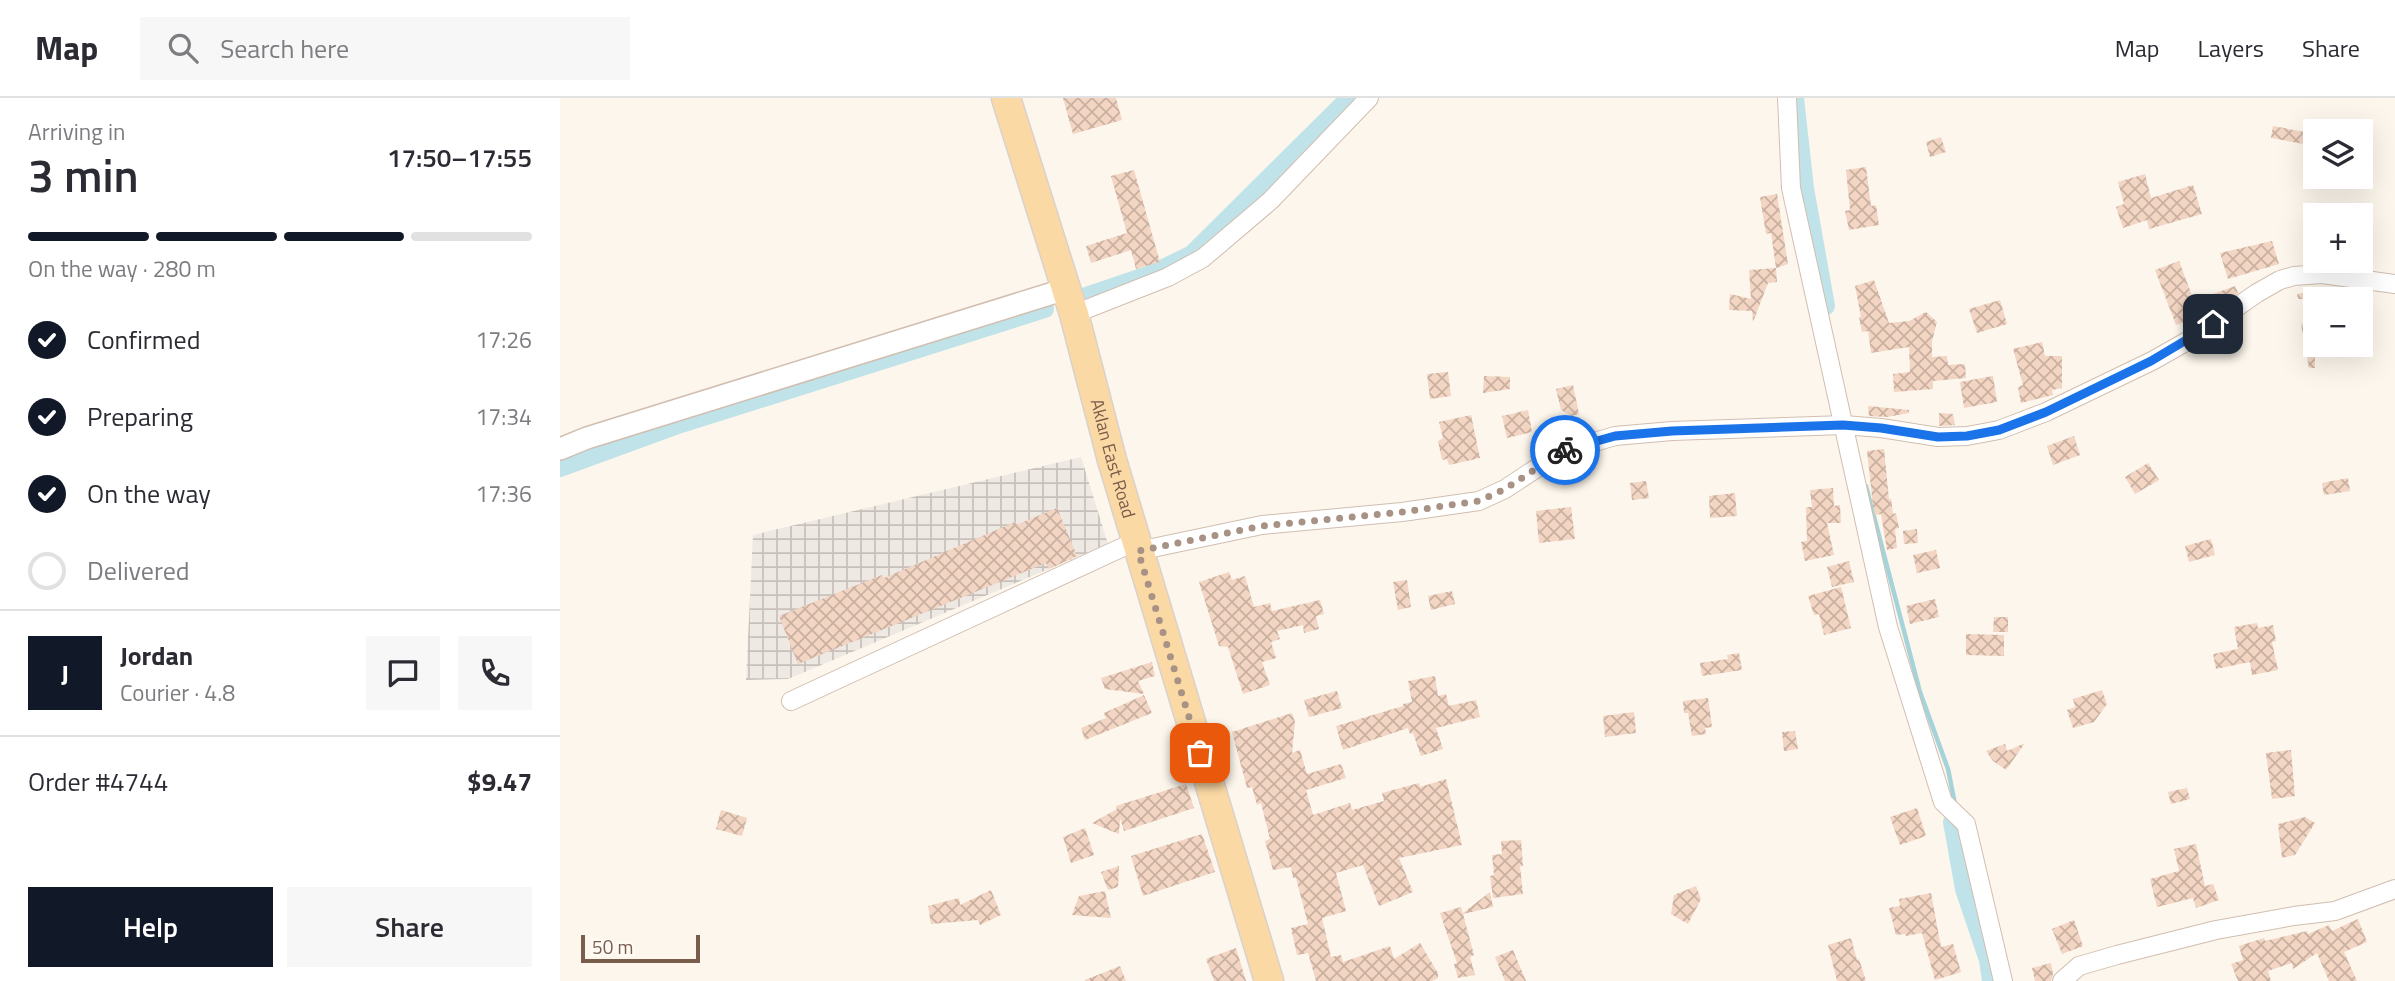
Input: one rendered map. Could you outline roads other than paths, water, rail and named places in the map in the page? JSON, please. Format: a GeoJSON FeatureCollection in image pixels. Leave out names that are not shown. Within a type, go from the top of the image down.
{"type":"FeatureCollection","features":[{"type":"Feature","properties":{"kind":"main road","name":"Aklan East Road"},"geometry":{"type":"LineString","coordinates":[[1006,98],[1070,302],[1111,460],[1269,981]]}},
{"type":"Feature","properties":{"kind":"street"},"geometry":{"type":"LineString","coordinates":[[560,449],[587,438],[1168,276],[1203,258],[1270,201],[1369,98]]}},
{"type":"Feature","properties":{"kind":"street"},"geometry":{"type":"LineString","coordinates":[[1787,98],[1791,188],[1888,627],[1943,802],[1966,824],[2003,981]]}},
{"type":"Feature","properties":{"kind":"street"},"geometry":{"type":"LineString","coordinates":[[791,701],[1137,546],[1262,526],[1402,512],[1479,501],[1505,489],[1560,452],[1615,436],[1672,431],[1843,425],[1938,437],[1967,436],[1999,430],[2046,412],[2151,361],[2190,339],[2280,280],[2322,274],[2395,284]]}},
{"type":"Feature","properties":{"kind":"street"},"geometry":{"type":"LineString","coordinates":[[2062,981],[2079,966],[2117,955],[2216,930],[2335,911],[2395,889]]}},
{"type":"Feature","properties":{"kind":"waterway"},"geometry":{"type":"LineString","coordinates":[[1086,296],[1151,274],[1192,254],[1349,98]]}},
{"type":"Feature","properties":{"kind":"waterway"},"geometry":{"type":"LineString","coordinates":[[1795,98],[1805,188],[1826,306]]}},
{"type":"Feature","properties":{"kind":"waterway"},"geometry":{"type":"LineString","coordinates":[[560,468],[675,426],[1045,309]]}},
{"type":"Feature","properties":{"kind":"waterway"},"geometry":{"type":"LineString","coordinates":[[1866,486],[1920,692],[1948,769],[1955,804]]}},
{"type":"Feature","properties":{"kind":"waterway"},"geometry":{"type":"LineString","coordinates":[[1952,822],[1964,889],[1988,960],[1991,981]]}}]}
